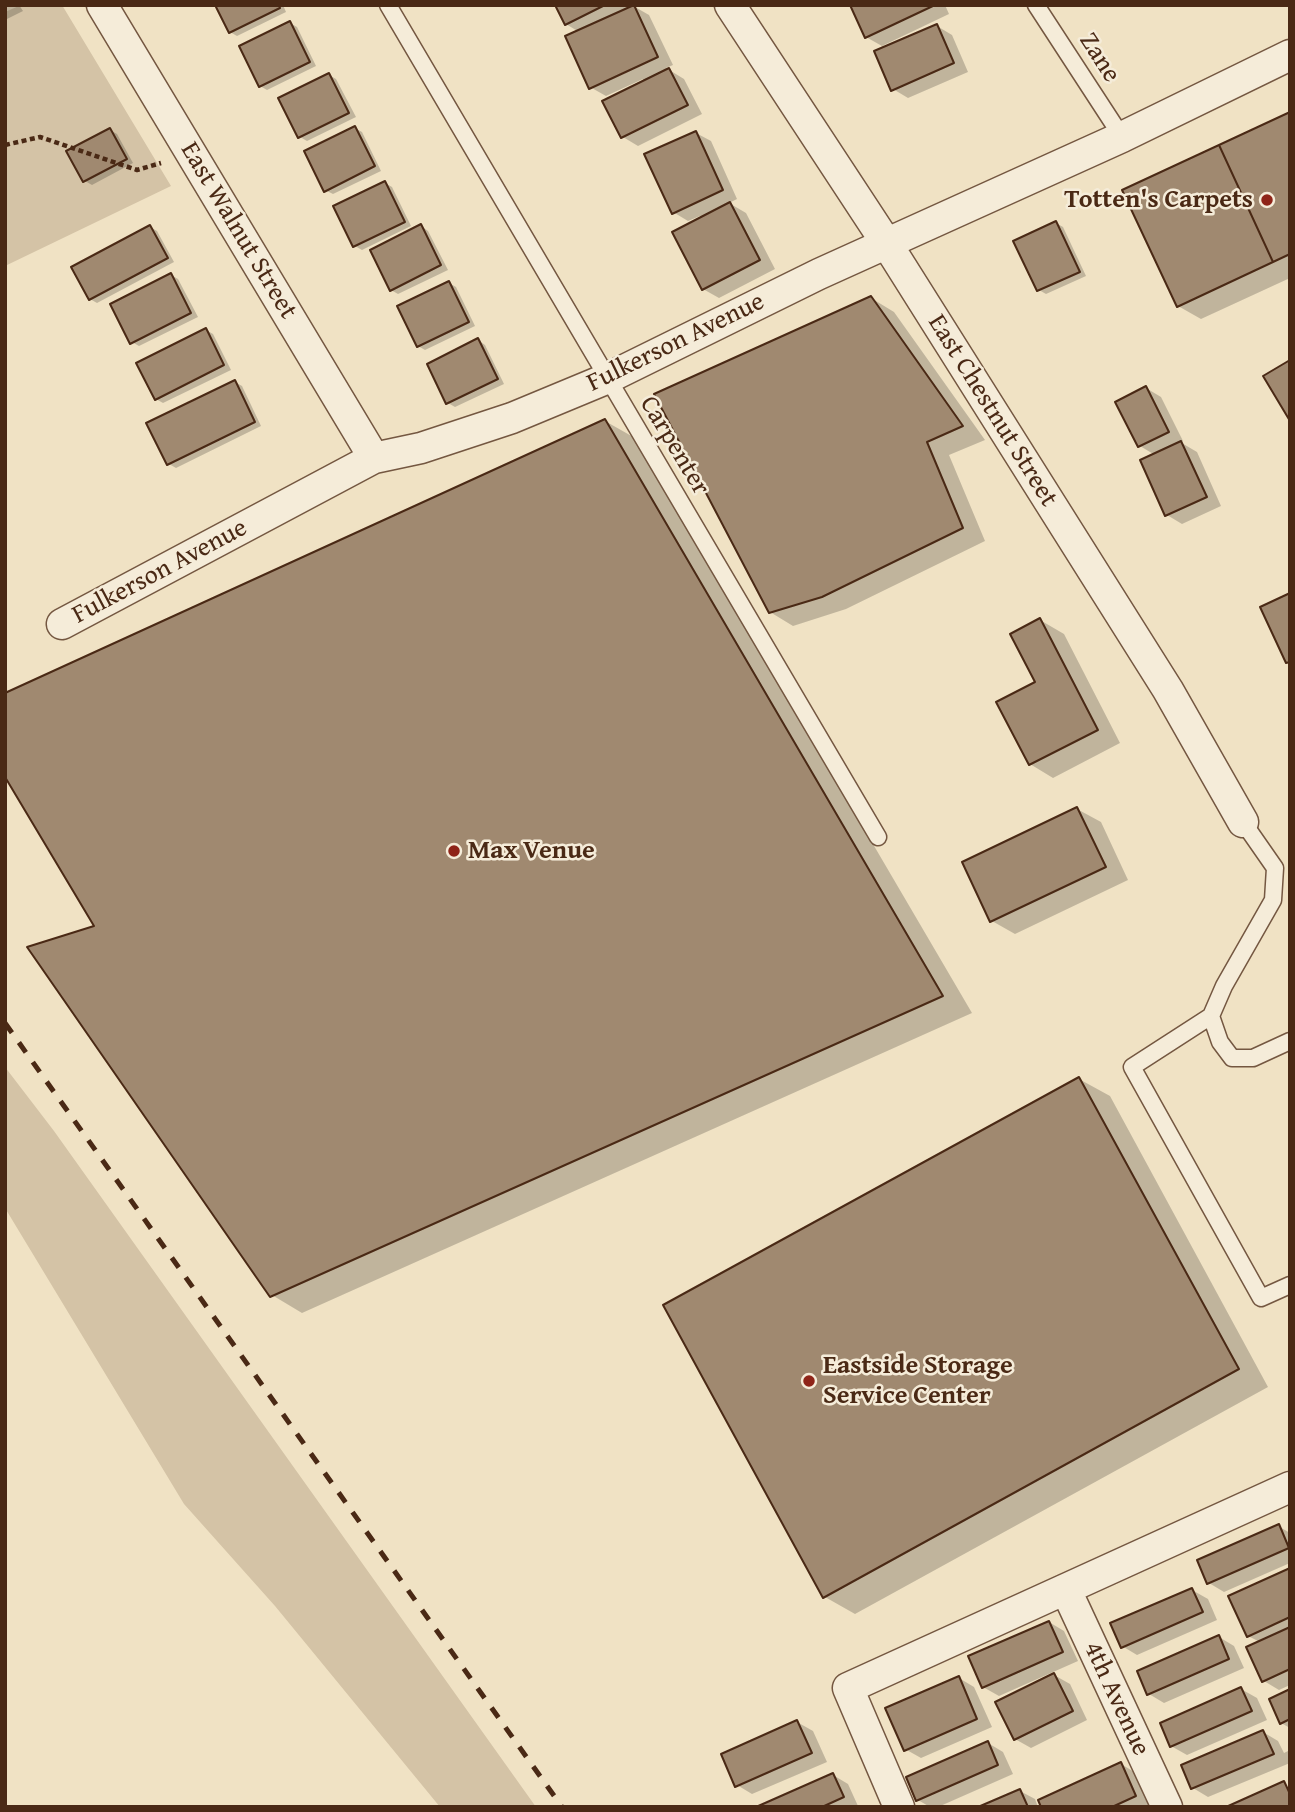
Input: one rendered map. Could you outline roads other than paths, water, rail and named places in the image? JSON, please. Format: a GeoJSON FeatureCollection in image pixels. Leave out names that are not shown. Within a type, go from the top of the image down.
{"type":"FeatureCollection","features":[{"type":"Feature","properties":{"kind":"street","name":"East Walnut Street"},"geometry":{"type":"LineString","coordinates":[[102,5],[374,458]]}},
{"type":"Feature","properties":{"kind":"street","name":"East Chestnut Street"},"geometry":{"type":"LineString","coordinates":[[730,5],[887,244],[1168,691],[1243,822]]}},
{"type":"Feature","properties":{"kind":"street","name":"Fulkerson Avenue"},"geometry":{"type":"LineString","coordinates":[[62,624],[374,458],[421,448],[512,418],[606,379],[819,274],[1122,138],[1290,55]]}},
{"type":"Feature","properties":{"kind":"street"},"geometry":{"type":"LineString","coordinates":[[900,1807],[848,1688],[1290,1487]]}},
{"type":"Feature","properties":{"kind":"street","name":"4th Avenue"},"geometry":{"type":"LineString","coordinates":[[1066,1590],[1167,1807]]}},
{"type":"Feature","properties":{"kind":"lane","name":"Carpenter"},"geometry":{"type":"LineString","coordinates":[[388,5],[878,837]]}},
{"type":"Feature","properties":{"kind":"lane","name":"Zane"},"geometry":{"type":"LineString","coordinates":[[1035,5],[1122,138]]}},
{"type":"Feature","properties":{"kind":"lane"},"geometry":{"type":"LineString","coordinates":[[1243,822],[1275,868],[1273,900],[1224,986],[1212,1016],[1132,1067],[1261,1298],[1290,1285]]}},
{"type":"Feature","properties":{"kind":"lane"},"geometry":{"type":"LineString","coordinates":[[1212,1016],[1220,1042],[1232,1058],[1253,1058],[1290,1041]]}},
{"type":"Feature","properties":{"kind":"railway"},"geometry":{"type":"LineString","coordinates":[[5,1023],[562,1807]]}},
{"type":"Feature","properties":{"kind":"place","name":"Totten's Carpets"},"geometry":{"type":"Point","coordinates":[1267,200]}},
{"type":"Feature","properties":{"kind":"place","name":"Max Venue"},"geometry":{"type":"Point","coordinates":[454,851]}},
{"type":"Feature","properties":{"kind":"place","name":"Eastside Storage Service Center"},"geometry":{"type":"Point","coordinates":[809,1381]}}]}
